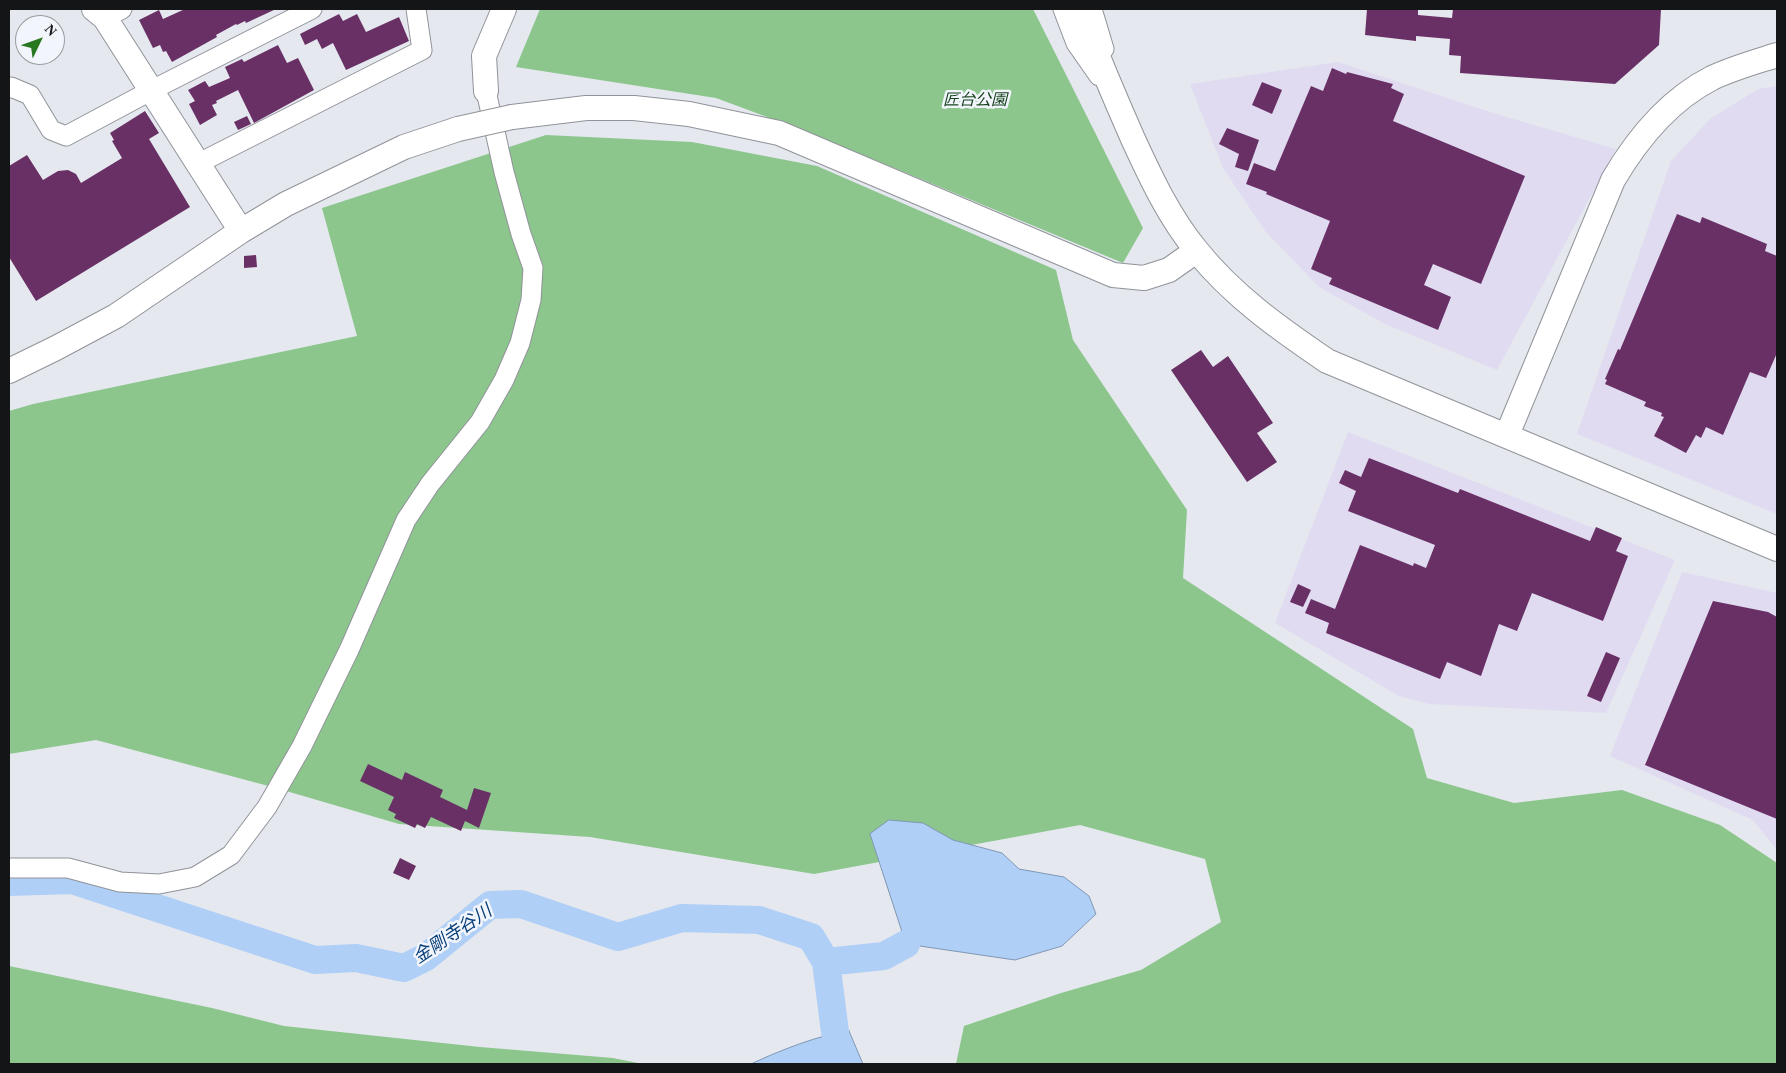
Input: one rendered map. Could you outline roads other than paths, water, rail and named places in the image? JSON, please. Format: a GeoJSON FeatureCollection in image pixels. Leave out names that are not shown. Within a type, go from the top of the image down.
{"type":"FeatureCollection","features":[{"type":"Feature","properties":{"kind":"street"},"geometry":{"type":"LineString","coordinates":[[9,88],[12,87],[30,95],[51,130],[66,136],[312,9]]}},
{"type":"Feature","properties":{"kind":"street"},"geometry":{"type":"LineString","coordinates":[[197,164],[422,50],[416,9]]}},
{"type":"Feature","properties":{"kind":"street"},"geometry":{"type":"LineString","coordinates":[[9,868],[68,868],[120,882],[159,884],[195,877],[231,855],[267,807],[302,746],[349,650],[406,520],[430,484],[480,422],[504,380],[520,343],[531,300],[533,268],[521,234],[504,172],[486,91],[484,56],[504,9]]}},
{"type":"Feature","properties":{"kind":"street"},"geometry":{"type":"LineString","coordinates":[[1063,9],[1076,43],[1118,104]]}},
{"type":"Feature","properties":{"kind":"street"},"geometry":{"type":"LineString","coordinates":[[1079,9],[1102,70],[1159,195],[1196,251],[1236,293],[1280,329],[1327,361],[1777,549]]}},
{"type":"Feature","properties":{"kind":"street"},"geometry":{"type":"LineString","coordinates":[[1092,9],[1100,32],[1118,104]]}},
{"type":"Feature","properties":{"kind":"street"},"geometry":{"type":"LineString","coordinates":[[107,12],[197,164],[241,231]]}},
{"type":"Feature","properties":{"kind":"street"},"geometry":{"type":"LineString","coordinates":[[1508,435],[1613,180],[1629,152],[1651,126],[1673,106],[1710,79],[1745,64],[1777,56]]}},
{"type":"Feature","properties":{"kind":"street"},"geometry":{"type":"LineString","coordinates":[[9,371],[116,316],[241,231],[286,204],[404,147],[458,129],[512,117],[586,108],[634,108],[689,114],[779,133],[1113,274],[1144,278],[1169,270],[1196,251]]}},
{"type":"Feature","properties":{"kind":"water"},"geometry":{"type":"Polygon","coordinates":[[[889,820],[923,823],[953,840],[1002,853],[1019,869],[1064,877],[1089,896],[1096,914],[1062,946],[1015,960],[906,944],[870,834],[889,820]]]}},
{"type":"Feature","properties":{"kind":"water"},"geometry":{"type":"Polygon","coordinates":[[[849,1031],[863,1064],[751,1064],[812,1040],[849,1031]]]}},
{"type":"Feature","properties":{"kind":"waterway","name":"金剛寺谷川"},"geometry":{"type":"LineString","coordinates":[[9,882],[72,880],[315,960],[356,958],[404,968],[426,957],[490,905],[521,904],[618,937],[682,918],[759,920],[811,937],[826,962],[884,956],[906,944]]}},
{"type":"Feature","properties":{"kind":"waterway","name":"金剛寺谷川"},"geometry":{"type":"LineString","coordinates":[[826,962],[835,1032]]}},
{"type":"Feature","properties":{"kind":"park label","name":"匠台公園"},"geometry":{"type":"Point","coordinates":[975,101]}}]}
